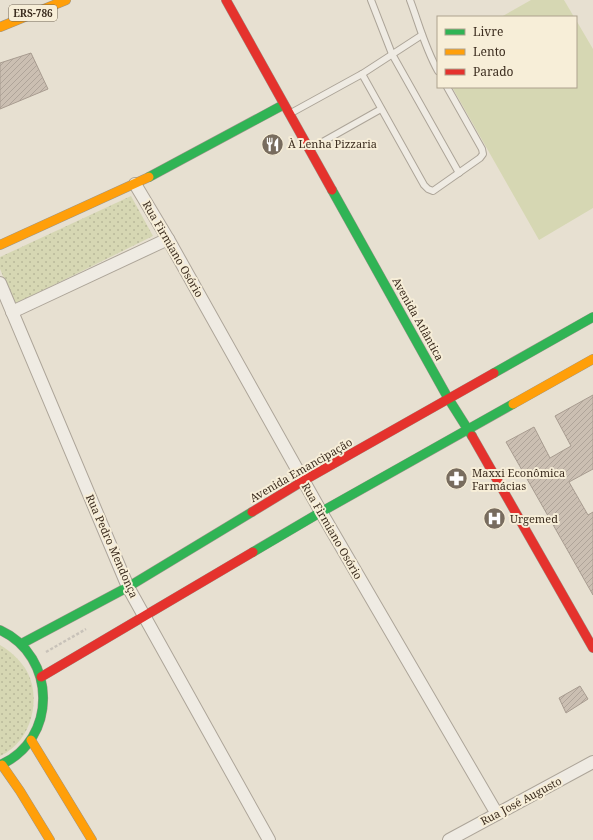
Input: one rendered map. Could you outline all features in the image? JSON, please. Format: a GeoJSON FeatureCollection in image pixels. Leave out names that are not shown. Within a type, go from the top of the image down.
{"type":"FeatureCollection","features":[{"type":"Feature","properties":{"kind":"main road","name":"ERS-786"},"geometry":{"type":"LineString","coordinates":[[0,27],[66,0]]}},
{"type":"Feature","properties":{"kind":"main road","name":"Avenida Atlântica"},"geometry":{"type":"LineString","coordinates":[[226,0],[308,150],[448,398],[468,429],[591,640]]}},
{"type":"Feature","properties":{"kind":"main road"},"geometry":{"type":"LineString","coordinates":[[0,245],[135,184],[283,105]]}},
{"type":"Feature","properties":{"kind":"main road","name":"Avenida Emancipação"},"geometry":{"type":"LineString","coordinates":[[21,644],[128,587],[303,481],[593,317]]}},
{"type":"Feature","properties":{"kind":"main road"},"geometry":{"type":"LineString","coordinates":[[41,677],[321,512],[593,359]]}},
{"type":"Feature","properties":{"kind":"main road"},"geometry":{"type":"LineString","coordinates":[[0,630],[21,644],[30,654],[36,665],[41,677],[43,710],[31,740],[17,755],[1,765],[20,791],[50,840]]}},
{"type":"Feature","properties":{"kind":"main road"},"geometry":{"type":"LineString","coordinates":[[31,740],[92,840]]}},
{"type":"Feature","properties":{"kind":"street","name":"Rua Firmiano Osório"},"geometry":{"type":"LineString","coordinates":[[135,184],[168,239],[303,481],[497,814]]}},
{"type":"Feature","properties":{"kind":"street"},"geometry":{"type":"LineString","coordinates":[[12,312],[168,239]]}},
{"type":"Feature","properties":{"kind":"street","name":"Rua Pedro Mendonça"},"geometry":{"type":"LineString","coordinates":[[0,283],[128,587],[269,840]]}},
{"type":"Feature","properties":{"kind":"street","name":"Rua José Augusto"},"geometry":{"type":"LineString","coordinates":[[449,840],[593,762]]}},
{"type":"Feature","properties":{"kind":"lane"},"geometry":{"type":"LineString","coordinates":[[371,0],[392,54],[459,173]]}},
{"type":"Feature","properties":{"kind":"lane"},"geometry":{"type":"LineString","coordinates":[[410,0],[431,59],[437,69]]}},
{"type":"Feature","properties":{"kind":"lane"},"geometry":{"type":"LineString","coordinates":[[289,114],[362,74],[422,35]]}},
{"type":"Feature","properties":{"kind":"lane"},"geometry":{"type":"LineString","coordinates":[[362,74],[428,189],[433,191],[480,158],[483,154],[482,149],[448,88]]}},
{"type":"Feature","properties":{"kind":"lane"},"geometry":{"type":"LineString","coordinates":[[308,150],[381,108]]}},
{"type":"Feature","properties":{"kind":"green space"},"geometry":{"type":"Polygon","coordinates":[[[531,0],[564,0],[573,16],[503,16],[531,0]]]}},
{"type":"Feature","properties":{"kind":"green space"},"geometry":{"type":"Polygon","coordinates":[[[577,22],[593,49],[593,208],[539,240],[453,88],[577,88],[577,22]]]}},
{"type":"Feature","properties":{"kind":"green space"},"geometry":{"type":"Polygon","coordinates":[[[131,196],[153,236],[15,304],[0,269],[0,257],[131,196]]]}},
{"type":"Feature","properties":{"kind":"green space"},"geometry":{"type":"Polygon","coordinates":[[[0,645],[14,655],[25,668],[30,679],[33,692],[33,704],[27,729],[20,740],[11,749],[0,756],[0,645]]]}},
{"type":"Feature","properties":{"kind":"building"},"geometry":{"type":"Polygon","coordinates":[[[31,53],[48,89],[0,109],[0,63],[31,53]]]}},
{"type":"Feature","properties":{"kind":"building"},"geometry":{"type":"Polygon","coordinates":[[[593,395],[593,469],[569,482],[588,515],[593,512],[593,595],[506,442],[534,427],[550,458],[571,446],[555,416],[593,395]]]}},
{"type":"Feature","properties":{"kind":"building"},"geometry":{"type":"Polygon","coordinates":[[[580,686],[588,699],[566,713],[559,698],[580,686]]]}},
{"type":"Feature","properties":{"kind":"traffic: fast"},"geometry":{"type":"LineString","coordinates":[[149,177],[283,105]]}},
{"type":"Feature","properties":{"kind":"traffic: fast"},"geometry":{"type":"LineString","coordinates":[[332,190],[448,398],[472,436]]}},
{"type":"Feature","properties":{"kind":"traffic: fast"},"geometry":{"type":"LineString","coordinates":[[494,373],[593,317]]}},
{"type":"Feature","properties":{"kind":"traffic: fast"},"geometry":{"type":"LineString","coordinates":[[253,552],[513,404]]}},
{"type":"Feature","properties":{"kind":"traffic: fast"},"geometry":{"type":"LineString","coordinates":[[21,644],[128,587],[252,512]]}},
{"type":"Feature","properties":{"kind":"traffic: fast"},"geometry":{"type":"LineString","coordinates":[[0,630],[19,642],[32,659],[40,678],[43,698],[41,718],[32,737],[19,753],[0,765]]}},
{"type":"Feature","properties":{"kind":"traffic: slow"},"geometry":{"type":"LineString","coordinates":[[0,27],[66,0]]}},
{"type":"Feature","properties":{"kind":"traffic: slow"},"geometry":{"type":"LineString","coordinates":[[0,245],[149,177]]}},
{"type":"Feature","properties":{"kind":"traffic: slow"},"geometry":{"type":"LineString","coordinates":[[513,404],[593,359]]}},
{"type":"Feature","properties":{"kind":"traffic: slow"},"geometry":{"type":"LineString","coordinates":[[31,740],[92,840]]}},
{"type":"Feature","properties":{"kind":"traffic: slow"},"geometry":{"type":"LineString","coordinates":[[2,765],[50,840]]}},
{"type":"Feature","properties":{"kind":"traffic: jam"},"geometry":{"type":"LineString","coordinates":[[226,0],[332,190]]}},
{"type":"Feature","properties":{"kind":"traffic: jam"},"geometry":{"type":"LineString","coordinates":[[252,512],[303,481],[494,373]]}},
{"type":"Feature","properties":{"kind":"traffic: jam"},"geometry":{"type":"LineString","coordinates":[[472,436],[593,648]]}},
{"type":"Feature","properties":{"kind":"traffic: jam"},"geometry":{"type":"LineString","coordinates":[[41,677],[253,552]]}},
{"type":"Feature","properties":{"kind":"place","name":"À Lenha Pizzaria"},"geometry":{"type":"Point","coordinates":[273,144]}},
{"type":"Feature","properties":{"kind":"place","name":"Maxxi Econômica Farmácias"},"geometry":{"type":"Point","coordinates":[457,479]}},
{"type":"Feature","properties":{"kind":"place","name":"Urgemed"},"geometry":{"type":"Point","coordinates":[494,519]}}]}
